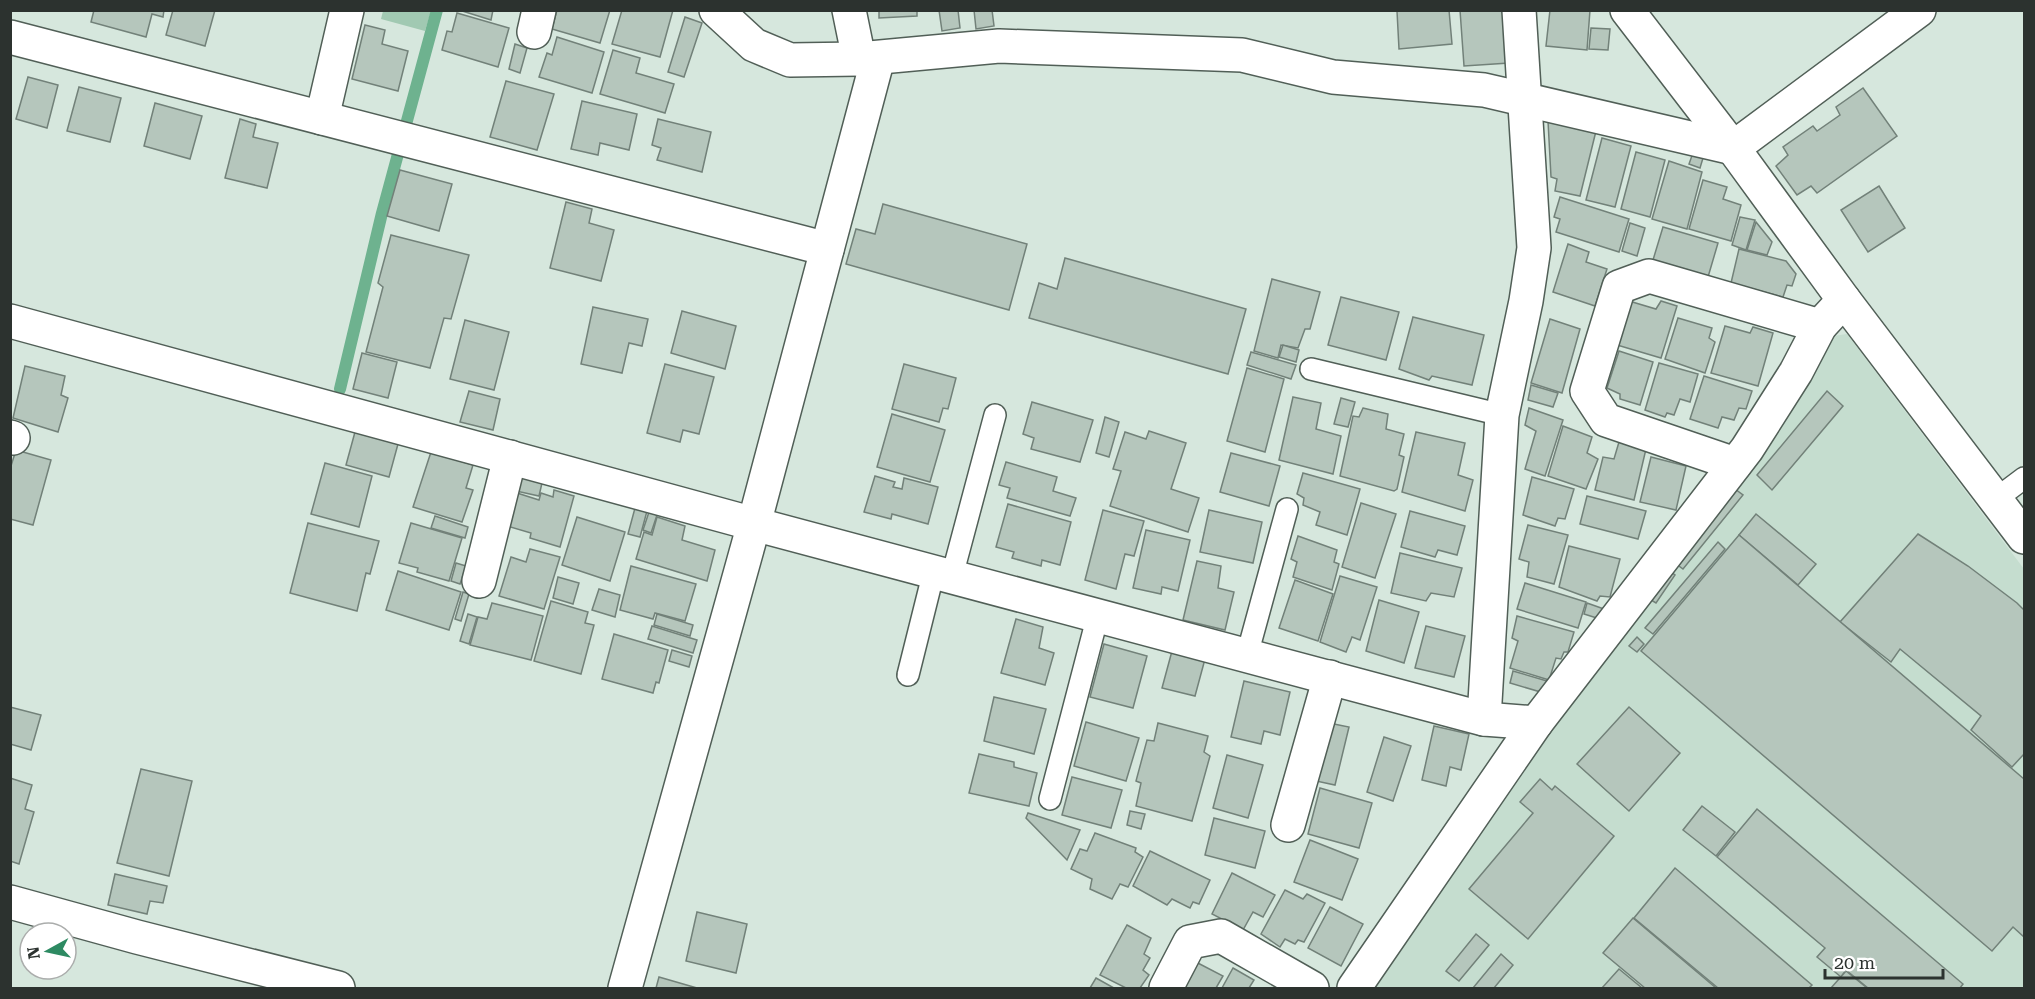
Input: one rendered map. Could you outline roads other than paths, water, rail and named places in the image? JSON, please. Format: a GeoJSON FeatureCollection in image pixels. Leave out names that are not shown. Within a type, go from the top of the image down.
{"type":"FeatureCollection","features":[{"type":"Feature","properties":{"kind":"street"},"geometry":{"type":"LineString","coordinates":[[322,118],[347,10]]}},
{"type":"Feature","properties":{"kind":"street"},"geometry":{"type":"LineString","coordinates":[[716,10],[754,45],[789,60],[869,58],[999,46],[1242,55],[1333,77],[1484,90],[1733,147],[1919,10]]}},
{"type":"Feature","properties":{"kind":"street"},"geometry":{"type":"LineString","coordinates":[[625,988],[754,524],[827,249],[869,58],[849,10]]}},
{"type":"Feature","properties":{"kind":"street"},"geometry":{"type":"LineString","coordinates":[[1484,719],[1502,415],[1526,301],[1534,248],[1519,10]]}},
{"type":"Feature","properties":{"kind":"street"},"geometry":{"type":"LineString","coordinates":[[1627,10],[1733,147],[1844,300],[2025,537]]}},
{"type":"Feature","properties":{"kind":"street"},"geometry":{"type":"LineString","coordinates":[[10,37],[827,249]]}},
{"type":"Feature","properties":{"kind":"street"},"geometry":{"type":"LineString","coordinates":[[1735,464],[1605,420],[1587,391],[1619,287],[1649,276],[1820,326]]}},
{"type":"Feature","properties":{"kind":"street"},"geometry":{"type":"LineString","coordinates":[[1354,988],[1536,723],[1747,449],[1796,372],[1820,326],[1844,300]]}},
{"type":"Feature","properties":{"kind":"street"},"geometry":{"type":"LineString","coordinates":[[10,321],[754,524],[1484,719],[1536,723]]}},
{"type":"Feature","properties":{"kind":"street"},"geometry":{"type":"LineString","coordinates":[[479,581],[510,457]]}},
{"type":"Feature","properties":{"kind":"street"},"geometry":{"type":"LineString","coordinates":[[1288,825],[1330,677]]}},
{"type":"Feature","properties":{"kind":"street"},"geometry":{"type":"LineString","coordinates":[[10,902],[338,988]]}},
{"type":"Feature","properties":{"kind":"street"},"geometry":{"type":"LineString","coordinates":[[1166,988],[1190,942],[1221,936],[1312,988]]}},
{"type":"Feature","properties":{"kind":"lane"},"geometry":{"type":"LineString","coordinates":[[1311,369],[1502,415]]}},
{"type":"Feature","properties":{"kind":"lane"},"geometry":{"type":"LineString","coordinates":[[908,675],[995,415]]}},
{"type":"Feature","properties":{"kind":"lane"},"geometry":{"type":"LineString","coordinates":[[1996,499],[2025,478]]}},
{"type":"Feature","properties":{"kind":"lane"},"geometry":{"type":"LineString","coordinates":[[1247,655],[1287,509]]}},
{"type":"Feature","properties":{"kind":"lane"},"geometry":{"type":"LineString","coordinates":[[1050,799],[1098,615]]}},
{"type":"Feature","properties":{"kind":"waterway"},"geometry":{"type":"LineString","coordinates":[[340,389],[382,213],[437,10]]}}]}
